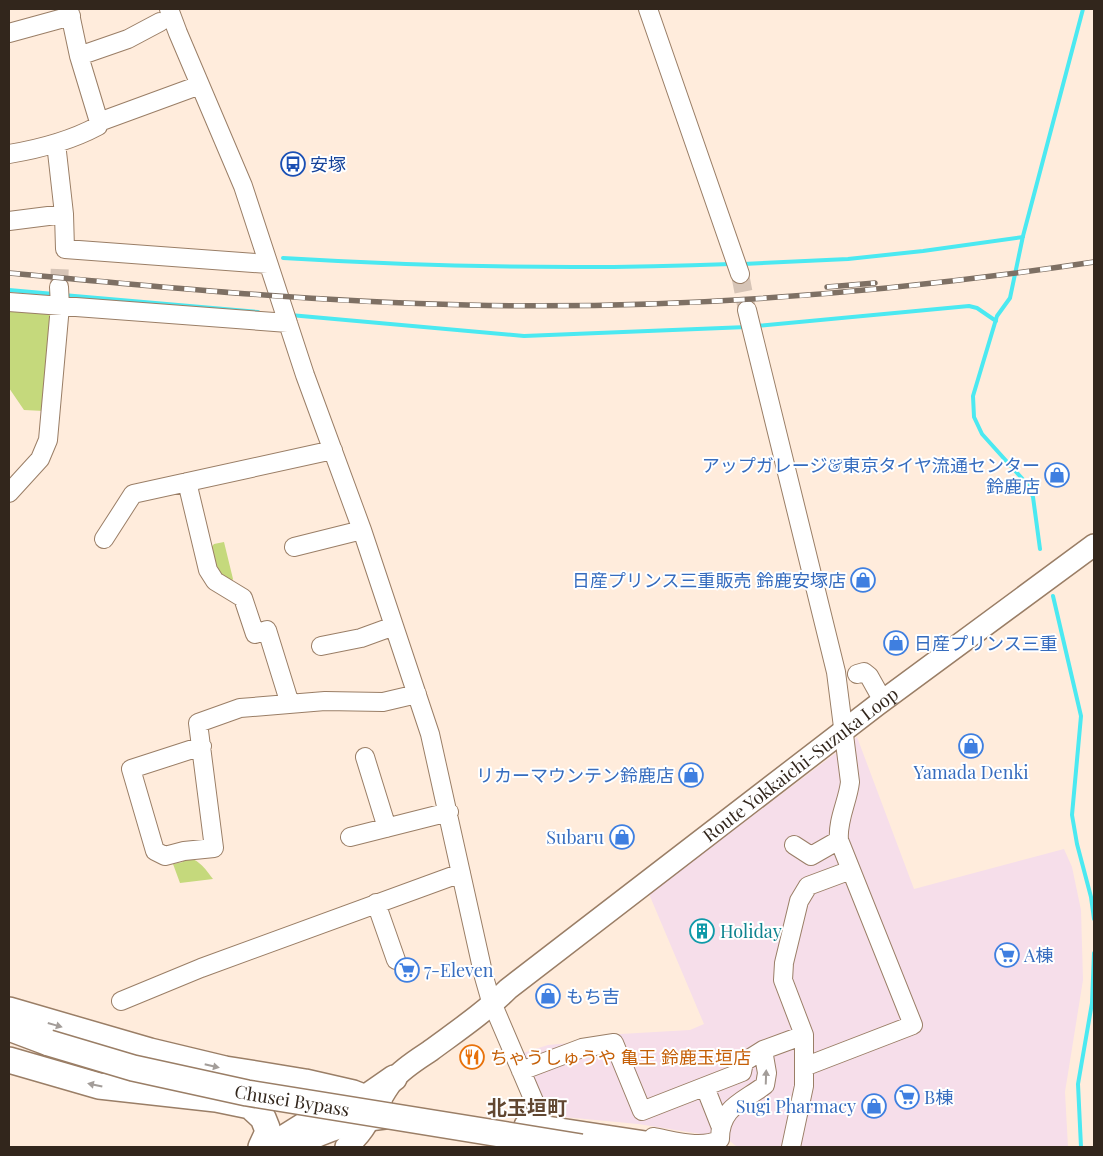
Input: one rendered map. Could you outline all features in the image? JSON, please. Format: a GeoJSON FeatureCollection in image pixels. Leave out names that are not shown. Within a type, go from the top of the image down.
{"type":"FeatureCollection","features":[{"type":"Feature","properties":{"kind":"highway"},"geometry":{"type":"LineString","coordinates":[[9,1010],[150,1051],[225,1069],[305,1082],[367,1103],[440,1114],[562,1139],[665,1147]]}},
{"type":"Feature","properties":{"kind":"highway","name":"Chusei Bypass"},"geometry":{"type":"LineString","coordinates":[[9,1028],[47,1048],[136,1077],[298,1111],[520,1147]]}},
{"type":"Feature","properties":{"kind":"highway","name":"Chusei Bypass"},"geometry":{"type":"LineString","coordinates":[[9,1041],[247,1093],[562,1139]]}},
{"type":"Feature","properties":{"kind":"highway"},"geometry":{"type":"LineString","coordinates":[[9,1060],[99,1086],[216,1099],[297,1114],[320,1112],[352,1104],[367,1103]]}},
{"type":"Feature","properties":{"kind":"highway"},"geometry":{"type":"LineString","coordinates":[[290,1147],[322,1132],[367,1103],[394,1078]]}},
{"type":"Feature","properties":{"kind":"highway"},"geometry":{"type":"LineString","coordinates":[[250,1106],[263,1118],[267,1128],[267,1134],[261,1147]]}},
{"type":"Feature","properties":{"kind":"main road","name":"Route Yokkaichi-Suzuka Loop"},"geometry":{"type":"LineString","coordinates":[[394,1078],[883,700],[1094,545]]}},
{"type":"Feature","properties":{"kind":"main road","name":"Route Yokkaichi-Suzuka Loop"},"geometry":{"type":"LineString","coordinates":[[346,1147],[367,1103],[395,1067],[497,997]]}},
{"type":"Feature","properties":{"kind":"main road"},"geometry":{"type":"LineString","coordinates":[[266,1147],[320,1112]]}},
{"type":"Feature","properties":{"kind":"street"},"geometry":{"type":"LineString","coordinates":[[648,9],[737,268]]}},
{"type":"Feature","properties":{"kind":"street"},"geometry":{"type":"LineString","coordinates":[[9,33],[70,12],[79,56],[99,122]]}},
{"type":"Feature","properties":{"kind":"street"},"geometry":{"type":"LineString","coordinates":[[79,56],[128,39],[165,15],[200,85],[243,186],[286,317],[362,530],[417,694],[430,734],[449,812],[461,873],[497,997],[521,1071],[562,1139],[644,1136],[712,1144],[720,1139],[720,1125],[705,1087]]}},
{"type":"Feature","properties":{"kind":"street"},"geometry":{"type":"LineString","coordinates":[[9,154],[56,143],[98,126],[99,122],[200,85]]}},
{"type":"Feature","properties":{"kind":"street"},"geometry":{"type":"LineString","coordinates":[[56,143],[64,214],[62,256],[268,264]]}},
{"type":"Feature","properties":{"kind":"street"},"geometry":{"type":"LineString","coordinates":[[9,221],[64,214]]}},
{"type":"Feature","properties":{"kind":"street"},"geometry":{"type":"LineString","coordinates":[[9,302],[59,296],[286,317]]}},
{"type":"Feature","properties":{"kind":"street"},"geometry":{"type":"LineString","coordinates":[[9,493],[40,459],[48,440],[59,296]]}},
{"type":"Feature","properties":{"kind":"street"},"geometry":{"type":"LineString","coordinates":[[750,321],[836,672],[850,782],[838,831],[839,840],[913,1025],[804,1067]]}},
{"type":"Feature","properties":{"kind":"street"},"geometry":{"type":"LineString","coordinates":[[104,539],[133,494],[333,450]]}},
{"type":"Feature","properties":{"kind":"street"},"geometry":{"type":"LineString","coordinates":[[187,482],[208,570],[215,581],[243,598],[255,634],[266,630],[290,704]]}},
{"type":"Feature","properties":{"kind":"street"},"geometry":{"type":"LineString","coordinates":[[294,547],[362,530]]}},
{"type":"Feature","properties":{"kind":"street"},"geometry":{"type":"LineString","coordinates":[[322,646],[361,638],[394,626]]}},
{"type":"Feature","properties":{"kind":"street"},"geometry":{"type":"LineString","coordinates":[[857,674],[864,672],[869,676],[883,700]]}},
{"type":"Feature","properties":{"kind":"street"},"geometry":{"type":"LineString","coordinates":[[202,746],[131,769],[155,851],[165,856],[184,851],[214,848],[202,746],[198,723],[240,708],[325,701],[383,702],[417,694]]}},
{"type":"Feature","properties":{"kind":"street"},"geometry":{"type":"LineString","coordinates":[[365,757],[388,828]]}},
{"type":"Feature","properties":{"kind":"street"},"geometry":{"type":"LineString","coordinates":[[350,837],[449,812]]}},
{"type":"Feature","properties":{"kind":"street"},"geometry":{"type":"LineString","coordinates":[[794,845],[810,856],[839,840]]}},
{"type":"Feature","properties":{"kind":"street"},"geometry":{"type":"LineString","coordinates":[[791,1147],[804,1086],[804,1035],[782,974],[799,901],[808,886],[851,870]]}},
{"type":"Feature","properties":{"kind":"street"},"geometry":{"type":"LineString","coordinates":[[121,1001],[201,968],[461,873]]}},
{"type":"Feature","properties":{"kind":"street"},"geometry":{"type":"LineString","coordinates":[[376,904],[396,960]]}},
{"type":"Feature","properties":{"kind":"street"},"geometry":{"type":"LineString","coordinates":[[521,1071],[582,1048],[614,1043],[642,1111],[742,1072],[744,1062],[764,1050],[804,1035]]}},
{"type":"Feature","properties":{"kind":"street"},"geometry":{"type":"LineString","coordinates":[[720,1125],[726,1115],[739,1103],[766,1085],[767,1073],[764,1050]]}},
{"type":"Feature","properties":{"kind":"shaded area"},"geometry":{"type":"Polygon","coordinates":[[[857,737],[914,889],[1064,849],[1072,867],[1081,910],[1083,980],[1065,1092],[1068,1147],[747,1147],[736,1146],[726,1138],[638,1124],[564,1117],[543,1103],[523,1053],[548,1045],[582,1042],[603,1035],[690,1030],[704,1024],[649,894],[857,737]]]}},
{"type":"Feature","properties":{"kind":"green space"},"geometry":{"type":"Polygon","coordinates":[[[9,309],[49,313],[53,317],[44,411],[24,410],[9,388],[9,309]]]}},
{"type":"Feature","properties":{"kind":"green space"},"geometry":{"type":"Polygon","coordinates":[[[224,542],[233,579],[229,585],[220,578],[209,550],[214,544],[224,542]]]}},
{"type":"Feature","properties":{"kind":"green space"},"geometry":{"type":"Polygon","coordinates":[[[183,857],[197,861],[213,879],[180,883],[173,864],[183,862],[183,857]]]}},
{"type":"Feature","properties":{"kind":"waterway"},"geometry":{"type":"LineString","coordinates":[[1040,549],[1033,497],[1028,485],[982,434],[974,417],[973,396],[997,316],[1010,298],[1023,236],[1083,9]]}},
{"type":"Feature","properties":{"kind":"waterway"},"geometry":{"type":"LineString","coordinates":[[743,264],[848,259],[1023,237]]}},
{"type":"Feature","properties":{"kind":"waterway"},"geometry":{"type":"LineString","coordinates":[[283,258],[507,267],[731,264]]}},
{"type":"Feature","properties":{"kind":"waterway"},"geometry":{"type":"LineString","coordinates":[[9,290],[54,294]]}},
{"type":"Feature","properties":{"kind":"waterway"},"geometry":{"type":"LineString","coordinates":[[63,295],[258,312]]}},
{"type":"Feature","properties":{"kind":"waterway"},"geometry":{"type":"LineString","coordinates":[[756,326],[969,306],[977,308],[996,321]]}},
{"type":"Feature","properties":{"kind":"waterway"},"geometry":{"type":"LineString","coordinates":[[290,315],[524,336],[747,327]]}},
{"type":"Feature","properties":{"kind":"waterway"},"geometry":{"type":"LineString","coordinates":[[1053,596],[1081,716],[1072,815],[1077,844],[1091,897],[1094,919]]}},
{"type":"Feature","properties":{"kind":"waterway"},"geometry":{"type":"LineString","coordinates":[[1081,1147],[1078,1084],[1092,1003],[1094,953]]}},
{"type":"Feature","properties":{"kind":"tunnel"},"geometry":{"type":"LineString","coordinates":[[59,287],[60,263]]}},
{"type":"Feature","properties":{"kind":"tunnel"},"geometry":{"type":"LineString","coordinates":[[740,274],[747,310]]}},
{"type":"Feature","properties":{"kind":"railway"},"geometry":{"type":"LineString","coordinates":[[9,273],[352,301],[546,306],[703,302],[860,291],[1094,262]]}},
{"type":"Feature","properties":{"kind":"railway"},"geometry":{"type":"LineString","coordinates":[[827,287],[875,283]]}},
{"type":"Feature","properties":{"kind":"place","name":"安塚"},"geometry":{"type":"Point","coordinates":[293,164]}},
{"type":"Feature","properties":{"kind":"place","name":"アップガレージ&東京タイヤ流通センター 鈴鹿店"},"geometry":{"type":"Point","coordinates":[1057,475]}},
{"type":"Feature","properties":{"kind":"place","name":"日産プリンス三重販売 鈴鹿安塚店"},"geometry":{"type":"Point","coordinates":[863,580]}},
{"type":"Feature","properties":{"kind":"place","name":"日産プリンス三重"},"geometry":{"type":"Point","coordinates":[896,643]}},
{"type":"Feature","properties":{"kind":"place","name":"Yamada Denki"},"geometry":{"type":"Point","coordinates":[971,746]}},
{"type":"Feature","properties":{"kind":"place","name":"リカーマウンテン鈴鹿店"},"geometry":{"type":"Point","coordinates":[691,775]}},
{"type":"Feature","properties":{"kind":"place","name":"Subaru"},"geometry":{"type":"Point","coordinates":[622,837]}},
{"type":"Feature","properties":{"kind":"place","name":"Holiday"},"geometry":{"type":"Point","coordinates":[702,931]}},
{"type":"Feature","properties":{"kind":"place","name":"A棟"},"geometry":{"type":"Point","coordinates":[1007,955]}},
{"type":"Feature","properties":{"kind":"place","name":"7-Eleven"},"geometry":{"type":"Point","coordinates":[407,970]}},
{"type":"Feature","properties":{"kind":"place","name":"もち吉"},"geometry":{"type":"Point","coordinates":[548,996]}},
{"type":"Feature","properties":{"kind":"place","name":"ちゃうしゅうや 亀王 鈴鹿玉垣店"},"geometry":{"type":"Point","coordinates":[472,1057]}},
{"type":"Feature","properties":{"kind":"place","name":"B棟"},"geometry":{"type":"Point","coordinates":[907,1097]}},
{"type":"Feature","properties":{"kind":"place","name":"Sugi Pharmacy"},"geometry":{"type":"Point","coordinates":[874,1106]}},
{"type":"Feature","properties":{"kind":"district","name":"北玉垣町"},"geometry":{"type":"Point","coordinates":[527,1106]}}]}
